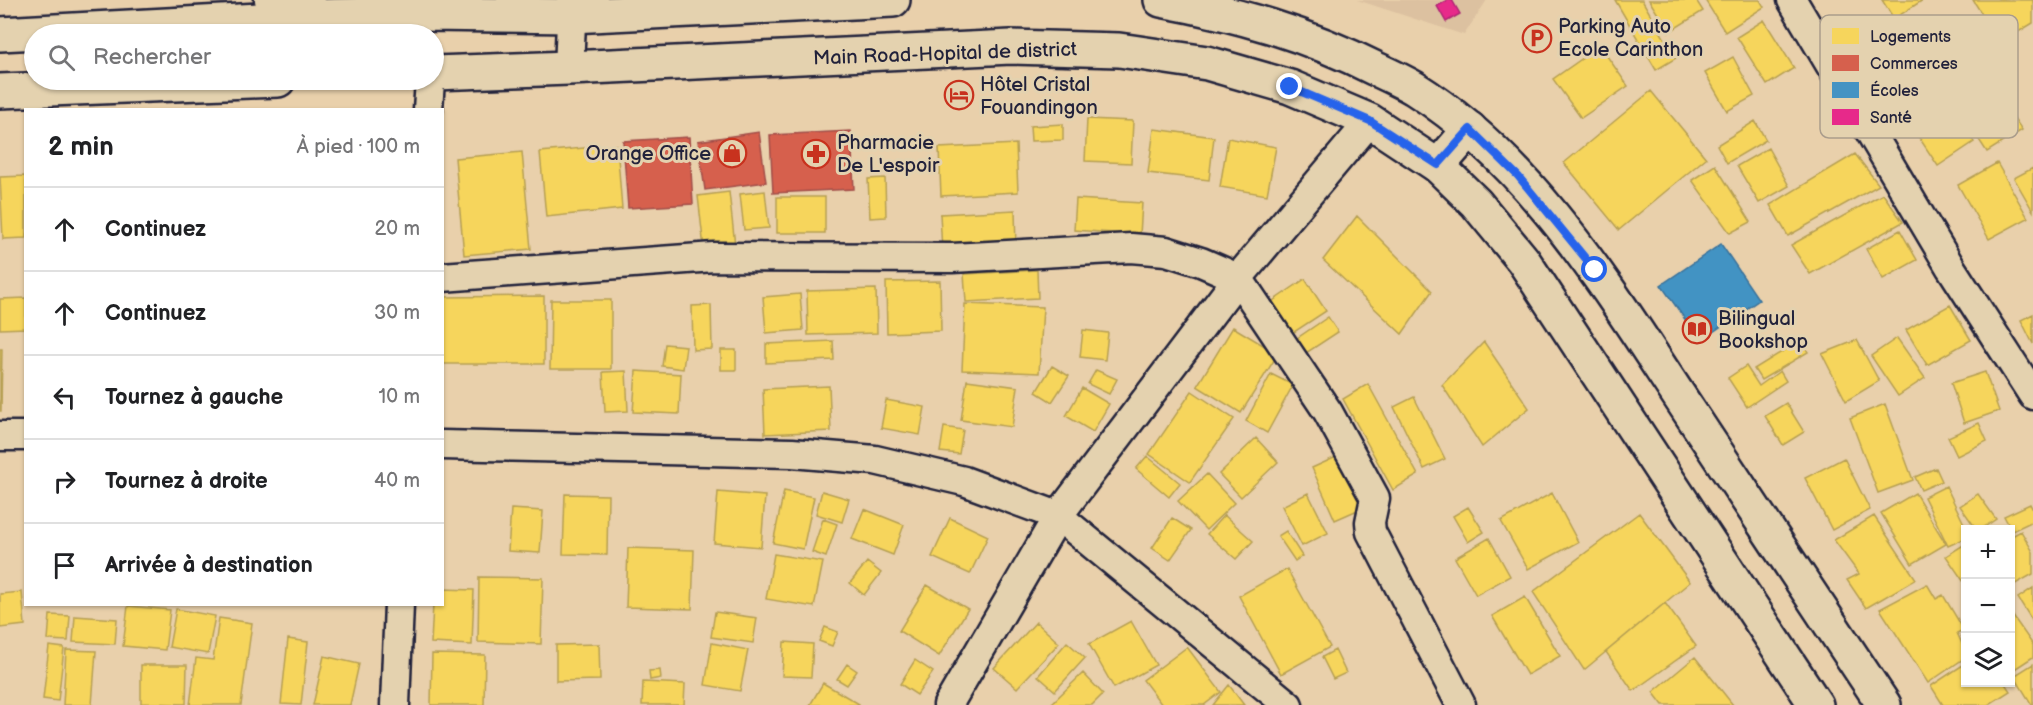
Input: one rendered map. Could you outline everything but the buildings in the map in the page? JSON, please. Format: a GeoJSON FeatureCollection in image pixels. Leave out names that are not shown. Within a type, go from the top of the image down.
{"type":"FeatureCollection","features":[{"type":"Feature","properties":{"kind":"main road"},"geometry":{"type":"LineString","coordinates":[[186,24],[335,16],[430,16],[572,8],[893,0]]}},
{"type":"Feature","properties":{"kind":"main road"},"geometry":{"type":"LineString","coordinates":[[1161,0],[1212,9],[1277,27],[1343,52],[1413,88],[1470,129],[1518,176],[1595,270],[1884,705]]}},
{"type":"Feature","properties":{"kind":"main road"},"geometry":{"type":"LineString","coordinates":[[0,34],[24,33]]}},
{"type":"Feature","properties":{"kind":"main road","name":"Main Road-Hopital de district"},"geometry":{"type":"LineString","coordinates":[[444,73],[569,69],[1011,47],[1119,50],[1207,63],[1290,87],[1370,121],[1438,165],[1476,203],[1523,260],[1816,705]]}},
{"type":"Feature","properties":{"kind":"main road"},"geometry":{"type":"LineString","coordinates":[[0,91],[25,90]]}},
{"type":"Feature","properties":{"kind":"main road"},"geometry":{"type":"LineString","coordinates":[[1438,165],[1470,129]]}},
{"type":"Feature","properties":{"kind":"street"},"geometry":{"type":"LineString","coordinates":[[269,0],[335,16]]}},
{"type":"Feature","properties":{"kind":"street"},"geometry":{"type":"LineString","coordinates":[[1792,0],[1820,46]]}},
{"type":"Feature","properties":{"kind":"street"},"geometry":{"type":"LineString","coordinates":[[569,69],[572,8]]}},
{"type":"Feature","properties":{"kind":"street"},"geometry":{"type":"LineString","coordinates":[[428,108],[429,90]]}},
{"type":"Feature","properties":{"kind":"street"},"geometry":{"type":"LineString","coordinates":[[948,705],[1058,516],[1238,278],[1370,121]]}},
{"type":"Feature","properties":{"kind":"street"},"geometry":{"type":"LineString","coordinates":[[1875,138],[1952,268],[2033,395]]}},
{"type":"Feature","properties":{"kind":"street"},"geometry":{"type":"LineString","coordinates":[[444,277],[714,256],[952,258],[1131,248],[1166,251],[1201,262],[1238,278],[1328,412],[1376,498],[1370,522],[1371,532],[1461,705]]}},
{"type":"Feature","properties":{"kind":"street"},"geometry":{"type":"LineString","coordinates":[[0,436],[24,436]]}},
{"type":"Feature","properties":{"kind":"street"},"geometry":{"type":"LineString","coordinates":[[444,445],[792,453],[874,460],[964,481],[1058,516],[1288,705]]}},
{"type":"Feature","properties":{"kind":"street"},"geometry":{"type":"LineString","coordinates":[[395,705],[399,606]]}},
{"type":"Feature","properties":{"kind":"shaded area"},"geometry":{"type":"Polygon","coordinates":[[[1357,0],[1487,0],[1464,35],[1357,0]]]}},
{"type":"Feature","properties":{"kind":"place","name":"Parking Auto Ecole Carinthon"},"geometry":{"type":"Point","coordinates":[1537,38]}},
{"type":"Feature","properties":{"kind":"place","name":"Hôtel Cristal Fouandingon"},"geometry":{"type":"Point","coordinates":[959,95]}},
{"type":"Feature","properties":{"kind":"place","name":"Orange Office"},"geometry":{"type":"Point","coordinates":[732,153]}},
{"type":"Feature","properties":{"kind":"place","name":"Pharmacie De L'espoir"},"geometry":{"type":"Point","coordinates":[816,154]}},
{"type":"Feature","properties":{"kind":"place","name":"Bilingual Bookshop"},"geometry":{"type":"Point","coordinates":[1697,329]}},
{"type":"Feature","properties":{"kind":"route"},"geometry":{"type":"LineString","coordinates":[[1290,87],[1370,121],[1438,165],[1470,129],[1518,176],[1595,270]]}}]}
